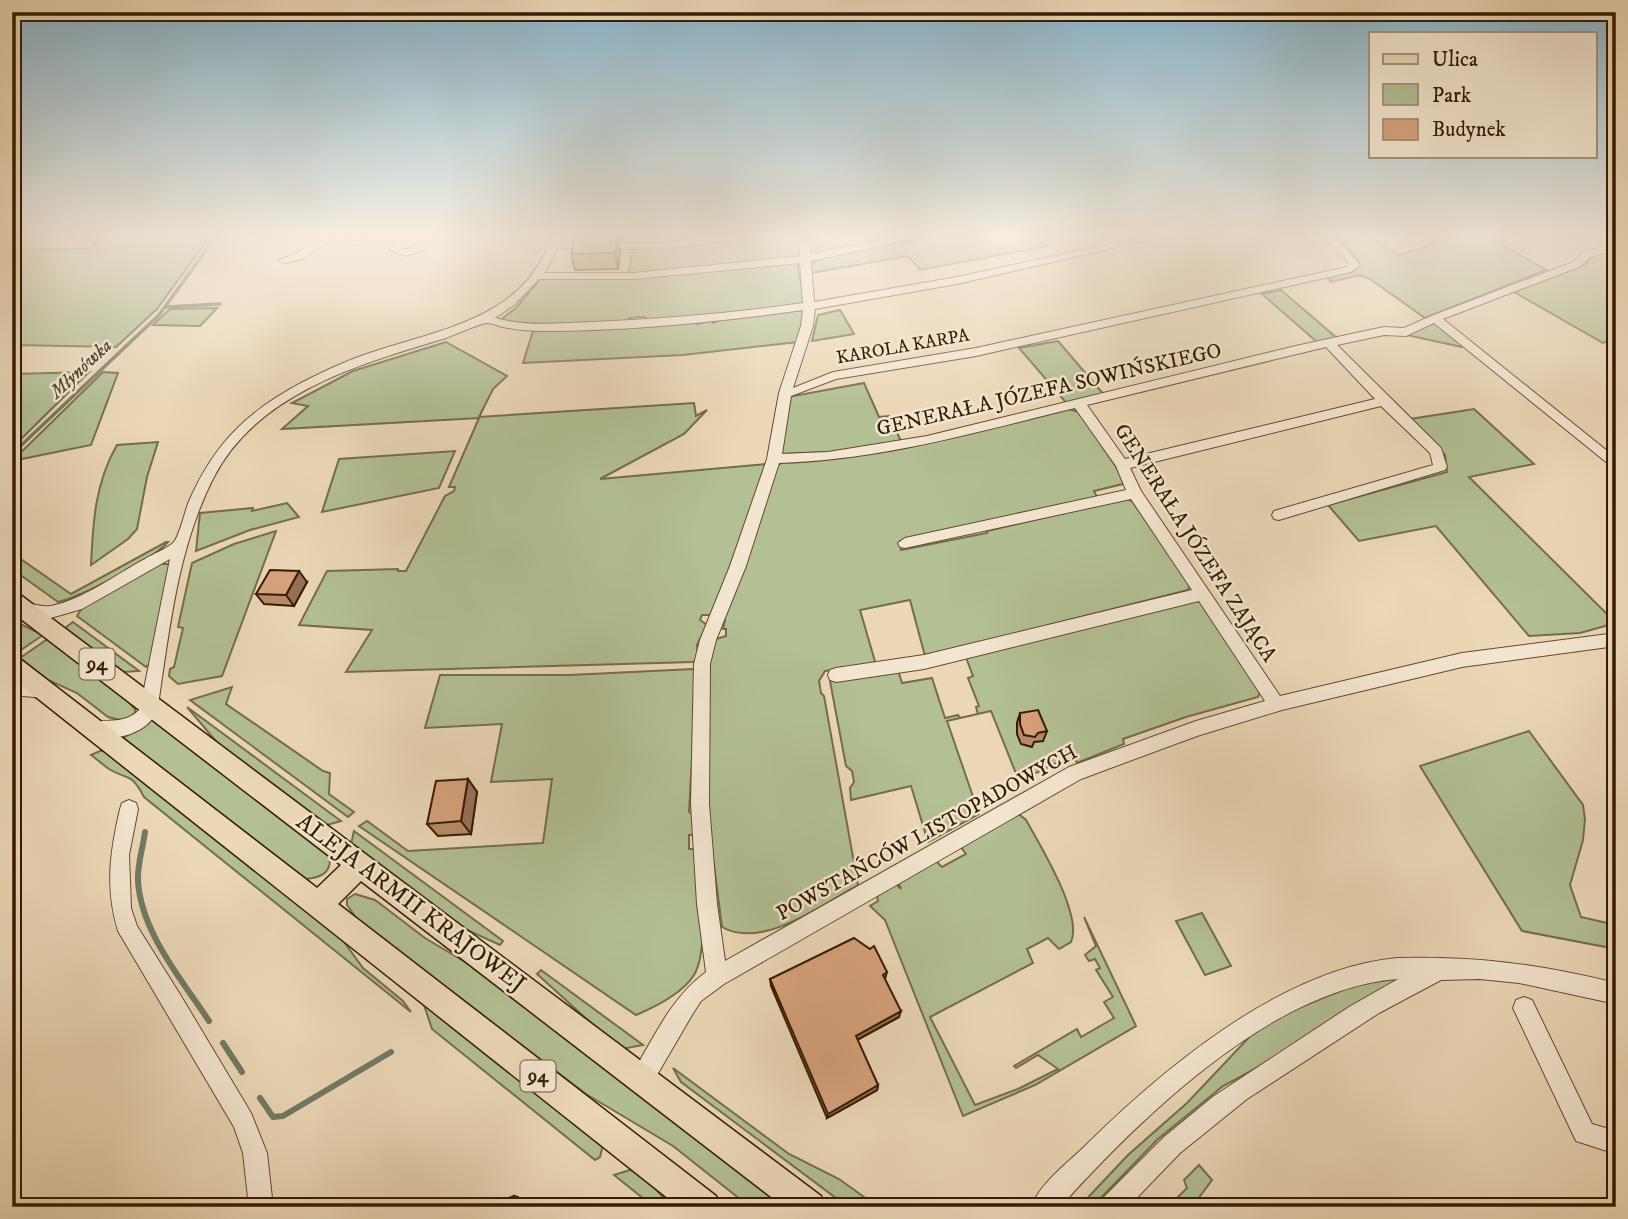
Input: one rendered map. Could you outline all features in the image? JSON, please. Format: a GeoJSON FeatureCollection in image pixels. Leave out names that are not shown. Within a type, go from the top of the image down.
{"type":"FeatureCollection","features":[{"type":"Feature","properties":{"kind":"main road","name":"ALEJA ARMII KRAJOWEJ"},"geometry":{"type":"LineString","coordinates":[[19,604],[810,1207]]}},
{"type":"Feature","properties":{"kind":"main road","name":"94"},"geometry":{"type":"LineString","coordinates":[[12,666],[705,1207]]}},
{"type":"Feature","properties":{"kind":"main road"},"geometry":{"type":"LineString","coordinates":[[319,905],[360,864]]}},
{"type":"Feature","properties":{"kind":"street"},"geometry":{"type":"LineString","coordinates":[[95,729],[127,729],[144,717],[189,516],[209,472],[229,443],[261,414],[323,378],[362,360],[487,319],[505,308],[521,292]]}},
{"type":"Feature","properties":{"kind":"street"},"geometry":{"type":"LineString","coordinates":[[717,977],[707,904],[700,804],[702,664],[708,640],[738,566],[774,459],[785,393],[807,326],[807,292]]}},
{"type":"Feature","properties":{"kind":"street"},"geometry":{"type":"LineString","coordinates":[[487,319],[520,326],[647,324],[809,307],[894,292]]}},
{"type":"Feature","properties":{"kind":"street","name":"KAROLA KARPA"},"geometry":{"type":"LineString","coordinates":[[785,393],[795,392],[832,376],[976,352],[1243,292]]}},
{"type":"Feature","properties":{"kind":"street","name":"GENERAŁA JÓZEFA SOWIŃSKIEGO"},"geometry":{"type":"LineString","coordinates":[[774,459],[862,453],[1079,404],[1300,349],[1384,331],[1406,332],[1434,318],[1503,292]]}},
{"type":"Feature","properties":{"kind":"street"},"geometry":{"type":"LineString","coordinates":[[1434,318],[1596,452],[1616,465]]}},
{"type":"Feature","properties":{"kind":"street"},"geometry":{"type":"LineString","coordinates":[[1279,515],[1440,467],[1436,452],[1331,344]]}},
{"type":"Feature","properties":{"kind":"street"},"geometry":{"type":"LineString","coordinates":[[1122,465],[1384,401]]}},
{"type":"Feature","properties":{"kind":"street","name":"GENERAŁA JÓZEFA ZAJĄCA"},"geometry":{"type":"LineString","coordinates":[[1079,404],[1122,465],[1135,493],[1276,704]]}},
{"type":"Feature","properties":{"kind":"street"},"geometry":{"type":"LineString","coordinates":[[1596,452],[1616,447]]}},
{"type":"Feature","properties":{"kind":"street"},"geometry":{"type":"LineString","coordinates":[[905,542],[1135,493]]}},
{"type":"Feature","properties":{"kind":"street"},"geometry":{"type":"LineString","coordinates":[[19,604],[47,613],[69,608],[141,570],[181,545]]}},
{"type":"Feature","properties":{"kind":"street"},"geometry":{"type":"LineString","coordinates":[[836,674],[924,662],[1202,594]]}},
{"type":"Feature","properties":{"kind":"street","name":"POWSTAŃCÓW LISTOPADOWYCH"},"geometry":{"type":"LineString","coordinates":[[642,1079],[684,1007],[694,994],[717,977],[1059,780],[1196,729],[1276,704],[1462,660],[1616,639]]}},
{"type":"Feature","properties":{"kind":"street"},"geometry":{"type":"LineString","coordinates":[[12,688],[46,691]]}},
{"type":"Feature","properties":{"kind":"street"},"geometry":{"type":"LineString","coordinates":[[129,809],[119,855],[121,908],[128,931],[243,1121],[255,1153],[261,1207]]}},
{"type":"Feature","properties":{"kind":"street"},"geometry":{"type":"LineString","coordinates":[[1043,1207],[1083,1162],[1150,1102],[1213,1051],[1265,1014],[1305,995],[1368,973],[1393,969],[1482,968],[1520,972],[1616,994]]}},
{"type":"Feature","properties":{"kind":"street"},"geometry":{"type":"LineString","coordinates":[[1112,1207],[1158,1159],[1240,1090],[1362,1009],[1405,985],[1441,970]]}},
{"type":"Feature","properties":{"kind":"street"},"geometry":{"type":"LineString","coordinates":[[1524,1008],[1584,1133],[1616,1143]]}},
{"type":"Feature","properties":{"kind":"green space"},"geometry":{"type":"Polygon","coordinates":[[[12,292],[169,292],[157,309],[116,347],[12,345],[12,292]]]}},
{"type":"Feature","properties":{"kind":"green space"},"geometry":{"type":"Polygon","coordinates":[[[529,292],[803,292],[805,305],[649,322],[645,317],[629,318],[628,323],[525,324],[499,321],[516,308],[529,292]]]}},
{"type":"Feature","properties":{"kind":"green space"},"geometry":{"type":"Polygon","coordinates":[[[1283,292],[1338,339],[1318,343],[1262,294],[1283,292]]]}},
{"type":"Feature","properties":{"kind":"green space"},"geometry":{"type":"Polygon","coordinates":[[[1388,292],[1491,292],[1425,318],[1388,292]]]}},
{"type":"Feature","properties":{"kind":"green space"},"geometry":{"type":"Polygon","coordinates":[[[1514,292],[1616,292],[1616,339],[1603,343],[1514,292]]]}},
{"type":"Feature","properties":{"kind":"green space"},"geometry":{"type":"Polygon","coordinates":[[[217,308],[200,326],[153,325],[170,309],[217,308]]]}},
{"type":"Feature","properties":{"kind":"green space"},"geometry":{"type":"Polygon","coordinates":[[[840,310],[854,334],[812,341],[818,315],[840,310]]]}},
{"type":"Feature","properties":{"kind":"green space"},"geometry":{"type":"Polygon","coordinates":[[[804,311],[798,342],[683,355],[523,363],[534,328],[697,324],[712,320],[713,323],[725,318],[804,311]]]}},
{"type":"Feature","properties":{"kind":"green space"},"geometry":{"type":"Polygon","coordinates":[[[1429,323],[1437,323],[1463,344],[1462,347],[1402,334],[1429,323]]]}},
{"type":"Feature","properties":{"kind":"green space"},"geometry":{"type":"Polygon","coordinates":[[[1058,341],[1105,396],[1068,405],[1019,348],[1058,341]]]}},
{"type":"Feature","properties":{"kind":"green space"},"geometry":{"type":"Polygon","coordinates":[[[446,342],[507,376],[493,389],[479,417],[694,403],[696,416],[707,410],[684,434],[600,479],[766,464],[713,615],[702,615],[700,620],[707,625],[697,645],[698,658],[693,662],[346,672],[372,630],[299,625],[327,571],[406,571],[445,496],[454,491],[455,487],[449,487],[479,418],[282,429],[308,406],[292,403],[353,371],[446,342]]]}},
{"type":"Feature","properties":{"kind":"green space"},"geometry":{"type":"Polygon","coordinates":[[[89,372],[12,448],[12,374],[89,372]]]}},
{"type":"Feature","properties":{"kind":"green space"},"geometry":{"type":"Polygon","coordinates":[[[103,372],[118,373],[91,445],[12,461],[103,372]]]}},
{"type":"Feature","properties":{"kind":"green space"},"geometry":{"type":"Polygon","coordinates":[[[864,383],[879,417],[889,416],[901,441],[852,451],[782,454],[780,451],[788,397],[864,383]]]}},
{"type":"Feature","properties":{"kind":"green space"},"geometry":{"type":"Polygon","coordinates":[[[1069,409],[1079,412],[1127,483],[1094,491],[1098,499],[900,541],[901,550],[987,533],[1125,499],[1132,501],[1190,584],[1188,590],[925,656],[910,600],[860,610],[876,665],[825,671],[819,681],[858,885],[810,913],[773,929],[738,933],[722,927],[705,796],[708,667],[713,640],[726,636],[726,629],[723,629],[725,620],[722,617],[774,468],[783,462],[821,460],[1069,409]]]}},
{"type":"Feature","properties":{"kind":"green space"},"geometry":{"type":"Polygon","coordinates":[[[1474,409],[1534,464],[1469,477],[1616,623],[1580,633],[1529,636],[1436,526],[1359,541],[1328,505],[1447,472],[1445,455],[1410,419],[1474,409]]]}},
{"type":"Feature","properties":{"kind":"green space"},"geometry":{"type":"Polygon","coordinates":[[[158,442],[147,477],[137,529],[128,539],[91,565],[94,518],[100,488],[117,445],[158,442]]]}},
{"type":"Feature","properties":{"kind":"green space"},"geometry":{"type":"Polygon","coordinates":[[[455,451],[439,488],[322,512],[339,459],[455,451]]]}},
{"type":"Feature","properties":{"kind":"green space"},"geometry":{"type":"Polygon","coordinates":[[[287,503],[299,517],[250,530],[196,551],[200,513],[253,508],[252,511],[287,503]]]}},
{"type":"Feature","properties":{"kind":"green space"},"geometry":{"type":"Polygon","coordinates":[[[276,531],[222,676],[178,684],[169,676],[170,669],[174,667],[183,628],[178,627],[192,563],[234,544],[276,531]]]}},
{"type":"Feature","properties":{"kind":"green space"},"geometry":{"type":"Polygon","coordinates":[[[166,542],[160,550],[116,576],[58,602],[12,569],[12,553],[71,594],[166,542]]]}},
{"type":"Feature","properties":{"kind":"green space"},"geometry":{"type":"Polygon","coordinates":[[[161,564],[170,564],[152,662],[146,667],[77,616],[82,608],[161,564]]]}},
{"type":"Feature","properties":{"kind":"green space"},"geometry":{"type":"Polygon","coordinates":[[[1194,600],[1200,602],[1261,689],[1258,697],[1186,717],[1123,739],[1124,744],[1077,763],[1075,759],[1060,765],[1059,762],[1019,781],[991,711],[978,714],[976,707],[979,706],[968,678],[973,676],[965,655],[1194,600]]]}},
{"type":"Feature","properties":{"kind":"green space"},"geometry":{"type":"Polygon","coordinates":[[[12,620],[43,635],[15,654],[12,652],[12,620]]]}},
{"type":"Feature","properties":{"kind":"green space"},"geometry":{"type":"Polygon","coordinates":[[[73,622],[139,671],[123,672],[65,628],[73,622]]]}},
{"type":"Feature","properties":{"kind":"green space"},"geometry":{"type":"Polygon","coordinates":[[[49,638],[128,701],[135,713],[120,720],[108,717],[77,693],[48,680],[20,658],[49,638]]]}},
{"type":"Feature","properties":{"kind":"green space"},"geometry":{"type":"Polygon","coordinates":[[[693,669],[697,671],[689,812],[694,815],[695,835],[689,835],[689,849],[697,849],[702,949],[699,963],[689,982],[668,999],[651,1008],[636,1015],[359,826],[367,821],[408,851],[543,843],[552,779],[491,782],[502,724],[425,728],[440,675],[570,675],[693,669]]]}},
{"type":"Feature","properties":{"kind":"green space"},"geometry":{"type":"Polygon","coordinates":[[[898,670],[902,683],[932,678],[945,718],[969,716],[947,721],[979,814],[928,842],[911,786],[851,800],[850,788],[854,782],[852,771],[846,766],[830,681],[898,670]]]}},
{"type":"Feature","properties":{"kind":"green space"},"geometry":{"type":"Polygon","coordinates":[[[232,687],[226,704],[323,771],[330,773],[329,794],[354,812],[348,817],[190,700],[232,687]]]}},
{"type":"Feature","properties":{"kind":"green space"},"geometry":{"type":"Polygon","coordinates":[[[187,707],[341,821],[327,825],[318,820],[220,746],[187,707]]]}},
{"type":"Feature","properties":{"kind":"green space"},"geometry":{"type":"Polygon","coordinates":[[[151,718],[329,853],[329,865],[325,873],[305,879],[123,738],[151,718]]]}},
{"type":"Feature","properties":{"kind":"green space"},"geometry":{"type":"Polygon","coordinates":[[[1529,731],[1583,805],[1583,840],[1570,885],[1581,917],[1616,925],[1616,949],[1522,931],[1420,766],[1529,731]]]}},
{"type":"Feature","properties":{"kind":"green space"},"geometry":{"type":"Polygon","coordinates":[[[104,751],[339,935],[363,968],[403,1001],[411,1012],[144,797],[132,780],[109,769],[91,755],[104,751]]]}},
{"type":"Feature","properties":{"kind":"green space"},"geometry":{"type":"Polygon","coordinates":[[[1012,815],[1020,815],[1026,820],[1050,862],[1066,898],[1073,930],[1071,942],[1059,949],[1048,938],[1027,949],[1033,963],[930,1017],[975,1105],[1018,1089],[1058,1069],[1038,1055],[1016,1068],[1014,1066],[1077,1029],[1081,1037],[1114,1018],[1104,1002],[1113,997],[1096,970],[1100,968],[1095,959],[1089,961],[1085,955],[1096,946],[1084,917],[1136,1026],[1035,1085],[963,1116],[885,920],[870,906],[878,901],[877,896],[896,884],[901,889],[898,881],[936,861],[942,867],[966,854],[960,846],[1012,815]]]}},
{"type":"Feature","properties":{"kind":"green space"},"geometry":{"type":"Polygon","coordinates":[[[354,831],[503,941],[500,945],[467,930],[351,844],[354,831]]]}},
{"type":"Feature","properties":{"kind":"green space"},"geometry":{"type":"Polygon","coordinates":[[[355,894],[375,900],[425,938],[492,978],[789,1207],[750,1207],[673,1146],[586,1094],[357,919],[347,905],[347,899],[355,894]]]}},
{"type":"Feature","properties":{"kind":"green space"},"geometry":{"type":"Polygon","coordinates":[[[1202,913],[1231,966],[1205,975],[1176,921],[1202,913]]]}},
{"type":"Feature","properties":{"kind":"green space"},"geometry":{"type":"Polygon","coordinates":[[[541,970],[643,1045],[622,1049],[611,1041],[537,974],[541,970]]]}},
{"type":"Feature","properties":{"kind":"green space"},"geometry":{"type":"Polygon","coordinates":[[[1401,978],[1357,1003],[1277,1057],[1223,1086],[1158,1139],[1092,1207],[1079,1207],[1128,1155],[1187,1103],[1255,1031],[1275,1018],[1361,982],[1401,978]]]}},
{"type":"Feature","properties":{"kind":"green space"},"geometry":{"type":"Polygon","coordinates":[[[423,1002],[603,1145],[600,1157],[595,1160],[432,1029],[423,1002]]]}},
{"type":"Feature","properties":{"kind":"green space"},"geometry":{"type":"Polygon","coordinates":[[[673,1068],[789,1154],[839,1179],[878,1207],[848,1207],[681,1082],[673,1068]]]}},
{"type":"Feature","properties":{"kind":"green space"},"geometry":{"type":"Polygon","coordinates":[[[1199,1165],[1212,1180],[1192,1207],[1156,1207],[1164,1199],[1171,1204],[1187,1188],[1184,1180],[1199,1165]]]}},
{"type":"Feature","properties":{"kind":"green space"},"geometry":{"type":"Polygon","coordinates":[[[630,1170],[641,1173],[672,1207],[654,1207],[614,1175],[630,1170]]]}},
{"type":"Feature","properties":{"kind":"building"},"geometry":{"type":"Polygon","coordinates":[[[270,570],[299,571],[286,595],[256,594],[270,570]]]}},
{"type":"Feature","properties":{"kind":"building"},"geometry":{"type":"Polygon","coordinates":[[[1038,710],[1047,731],[1038,733],[1035,737],[1024,735],[1020,713],[1038,710]]]}},
{"type":"Feature","properties":{"kind":"building"},"geometry":{"type":"Polygon","coordinates":[[[468,779],[461,821],[427,824],[436,781],[468,779]]]}},
{"type":"Feature","properties":{"kind":"building"},"geometry":{"type":"Polygon","coordinates":[[[854,938],[870,949],[874,946],[887,972],[883,975],[901,1011],[856,1036],[878,1085],[828,1114],[770,979],[854,938]]]}},
{"type":"Feature","properties":{"kind":"building"},"geometry":{"type":"Polygon","coordinates":[[[514,1196],[515,1207],[486,1207],[514,1196]]]}},
{"type":"Feature","properties":{"kind":"waterway","name":"Młynówka"},"geometry":{"type":"LineString","coordinates":[[12,454],[159,315],[176,292]]}},
{"type":"Feature","properties":{"kind":"waterway"},"geometry":{"type":"LineString","coordinates":[[166,307],[220,304]]}},
{"type":"Feature","properties":{"kind":"waterway"},"geometry":{"type":"LineString","coordinates":[[145,832],[138,881],[147,919],[164,955],[209,1021]]}},
{"type":"Feature","properties":{"kind":"waterway"},"geometry":{"type":"LineString","coordinates":[[223,1043],[242,1072]]}},
{"type":"Feature","properties":{"kind":"waterway"},"geometry":{"type":"LineString","coordinates":[[260,1098],[273,1117],[283,1116],[391,1052]]}}]}
